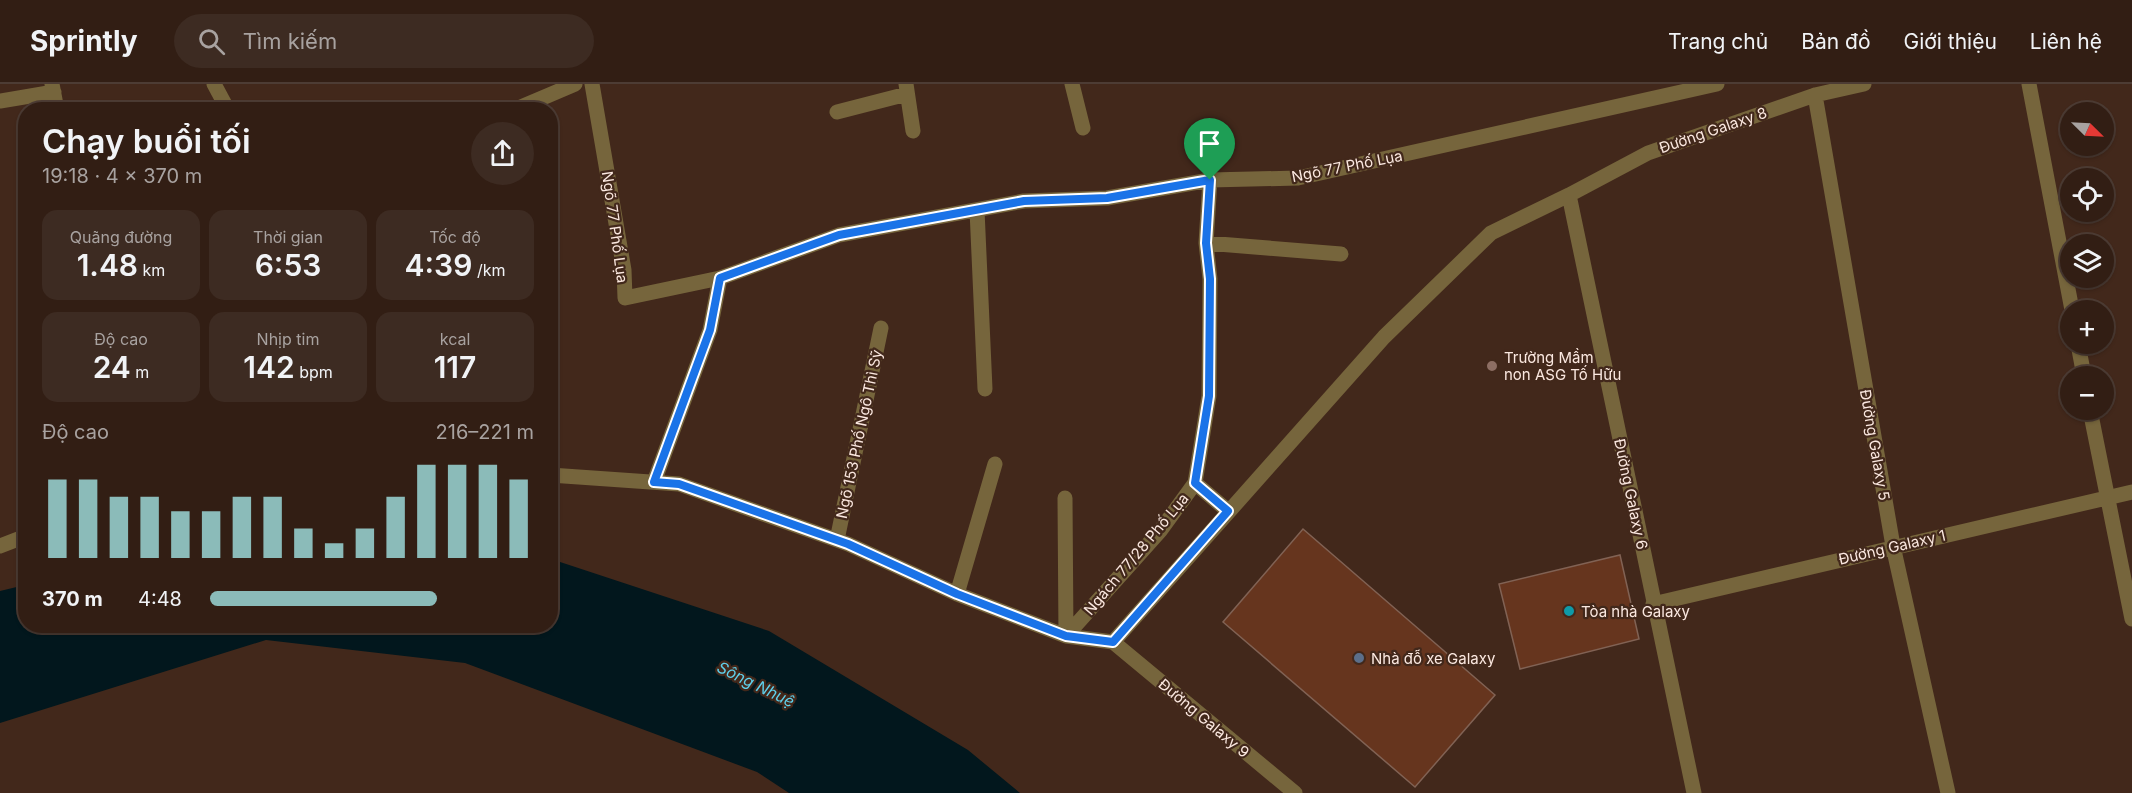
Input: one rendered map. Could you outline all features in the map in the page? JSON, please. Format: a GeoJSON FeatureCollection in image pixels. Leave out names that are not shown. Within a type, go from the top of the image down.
{"type":"FeatureCollection","features":[{"type":"Feature","properties":{"kind":"street"},"geometry":{"type":"LineString","coordinates":[[214,84],[224,102]]}},
{"type":"Feature","properties":{"kind":"street"},"geometry":{"type":"LineString","coordinates":[[533,102],[575,84]]}},
{"type":"Feature","properties":{"kind":"street","name":"Ngõ 77 Phố Lụa"},"geometry":{"type":"LineString","coordinates":[[592,84],[624,270],[625,298],[720,278],[839,235],[1024,201],[1107,198],[1210,180],[1298,178],[1717,84]]}},
{"type":"Feature","properties":{"kind":"street"},"geometry":{"type":"LineString","coordinates":[[1072,84],[1083,128]]}},
{"type":"Feature","properties":{"kind":"street","name":"Đường Galaxy 8"},"geometry":{"type":"LineString","coordinates":[[1113,642],[1384,337],[1491,233],[1648,153],[1815,95],[1864,84]]}},
{"type":"Feature","properties":{"kind":"street"},"geometry":{"type":"LineString","coordinates":[[2029,84],[2070,300]]}},
{"type":"Feature","properties":{"kind":"street"},"geometry":{"type":"LineString","coordinates":[[0,101],[53,88]]}},
{"type":"Feature","properties":{"kind":"street"},"geometry":{"type":"LineString","coordinates":[[837,112],[907,89],[913,131]]}},
{"type":"Feature","properties":{"kind":"street","name":"Đường Galaxy 5"},"geometry":{"type":"LineString","coordinates":[[1815,95],[1893,546],[1948,793]]}},
{"type":"Feature","properties":{"kind":"street","name":"Ngách 77/28 Phố Lụa"},"geometry":{"type":"LineString","coordinates":[[1066,636],[1160,531],[1195,483],[1209,396],[1210,279],[1206,243],[1210,180]]}},
{"type":"Feature","properties":{"kind":"street","name":"Đường Galaxy 6"},"geometry":{"type":"LineString","coordinates":[[1569,195],[1694,793]]}},
{"type":"Feature","properties":{"kind":"street"},"geometry":{"type":"LineString","coordinates":[[977,210],[985,389]]}},
{"type":"Feature","properties":{"kind":"street"},"geometry":{"type":"LineString","coordinates":[[1206,243],[1341,254]]}},
{"type":"Feature","properties":{"kind":"street"},"geometry":{"type":"LineString","coordinates":[[654,482],[710,330],[720,278]]}},
{"type":"Feature","properties":{"kind":"street","name":"Ngõ 153 Phố Ngô Thì Sỹ"},"geometry":{"type":"LineString","coordinates":[[837,540],[881,328]]}},
{"type":"Feature","properties":{"kind":"street"},"geometry":{"type":"LineString","coordinates":[[2092,420],[2132,619]]}},
{"type":"Feature","properties":{"kind":"street"},"geometry":{"type":"LineString","coordinates":[[957,594],[995,464]]}},
{"type":"Feature","properties":{"kind":"street"},"geometry":{"type":"LineString","coordinates":[[558,476],[679,484],[837,540],[957,594],[1066,636],[1113,642]]}},
{"type":"Feature","properties":{"kind":"street"},"geometry":{"type":"LineString","coordinates":[[1195,483],[1228,511]]}},
{"type":"Feature","properties":{"kind":"street","name":"Đường Galaxy 1"},"geometry":{"type":"LineString","coordinates":[[1653,604],[1893,546],[2132,492]]}},
{"type":"Feature","properties":{"kind":"street"},"geometry":{"type":"LineString","coordinates":[[1065,498],[1066,636]]}},
{"type":"Feature","properties":{"kind":"street"},"geometry":{"type":"LineString","coordinates":[[0,546],[18,539]]}},
{"type":"Feature","properties":{"kind":"street","name":"Đường Galaxy 9"},"geometry":{"type":"LineString","coordinates":[[1113,642],[1295,793]]}},
{"type":"Feature","properties":{"kind":"water","name":"Sông Nhuệ"},"geometry":{"type":"Polygon","coordinates":[[[558,561],[769,631],[968,750],[1020,793],[789,793],[757,772],[465,663],[266,640],[0,723],[0,591],[18,587],[18,633],[558,633],[558,561]]]}},
{"type":"Feature","properties":{"kind":"building","name":"Nhà đỗ xe Galaxy"},"geometry":{"type":"Polygon","coordinates":[[[1303,529],[1495,695],[1415,787],[1223,622],[1303,529]]]}},
{"type":"Feature","properties":{"kind":"building","name":"Tòa nhà Galaxy"},"geometry":{"type":"Polygon","coordinates":[[[1620,555],[1639,639],[1520,669],[1499,584],[1620,555]]]}},
{"type":"Feature","properties":{"kind":"place","name":"Trường Mầm non ASG Tố Hữu"},"geometry":{"type":"Point","coordinates":[1492,366]}},
{"type":"Feature","properties":{"kind":"place","name":"Tòa nhà Galaxy"},"geometry":{"type":"Point","coordinates":[1569,611]}},
{"type":"Feature","properties":{"kind":"place","name":"Nhà đỗ xe Galaxy"},"geometry":{"type":"Point","coordinates":[1359,658]}},
{"type":"Feature","properties":{"kind":"route"},"geometry":{"type":"LineString","coordinates":[[1210,180],[1206,243],[1210,279],[1209,396],[1195,483],[1228,511],[1113,642],[1066,636],[957,594],[848,544],[679,484],[654,482],[710,330],[720,278],[808,249],[839,235],[1024,201],[1107,198],[1210,180]]}}]}
